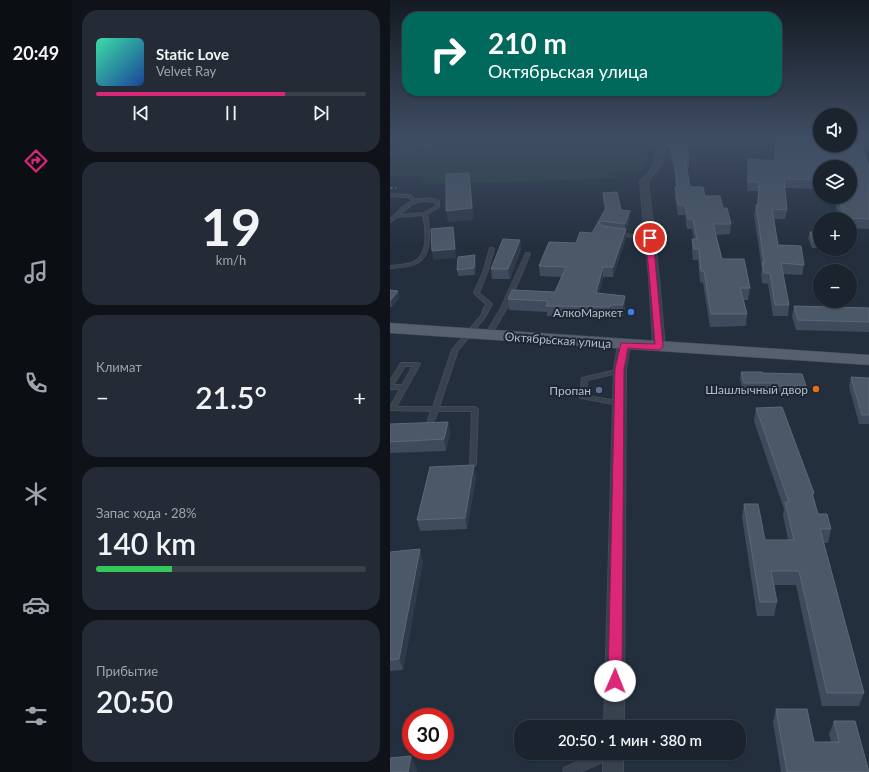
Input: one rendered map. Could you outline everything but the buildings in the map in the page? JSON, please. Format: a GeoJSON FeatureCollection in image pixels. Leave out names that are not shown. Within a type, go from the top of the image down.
{"type":"FeatureCollection","features":[{"type":"Feature","properties":{"kind":"main road","name":"Октябрьская улица"},"geometry":{"type":"LineString","coordinates":[[390,328],[624,345],[869,360]]}},
{"type":"Feature","properties":{"kind":"street"},"geometry":{"type":"LineString","coordinates":[[650,175],[644,182],[659,347]]}},
{"type":"Feature","properties":{"kind":"street"},"geometry":{"type":"LineString","coordinates":[[614,720],[620,371],[624,345]]}},
{"type":"Feature","properties":{"kind":"street"},"geometry":{"type":"LineString","coordinates":[[613,772],[614,760]]}},
{"type":"Feature","properties":{"kind":"lane"},"geometry":{"type":"LineString","coordinates":[[390,195],[410,196],[413,200]]}},
{"type":"Feature","properties":{"kind":"lane"},"geometry":{"type":"LineString","coordinates":[[390,221],[413,200],[430,199],[437,201],[438,206],[425,214],[396,216]]}},
{"type":"Feature","properties":{"kind":"lane"},"geometry":{"type":"LineString","coordinates":[[390,267],[406,266],[418,262],[424,257],[428,246],[425,214]]}},
{"type":"Feature","properties":{"kind":"lane"},"geometry":{"type":"LineString","coordinates":[[610,233],[650,238]]}},
{"type":"Feature","properties":{"kind":"lane"},"geometry":{"type":"LineString","coordinates":[[430,424],[455,350],[483,316],[489,304],[476,293],[486,270],[492,250]]}},
{"type":"Feature","properties":{"kind":"lane"},"geometry":{"type":"LineString","coordinates":[[488,335],[504,308],[528,254]]}},
{"type":"Feature","properties":{"kind":"lane"},"geometry":{"type":"LineString","coordinates":[[404,387],[390,387],[403,364],[416,364],[404,387],[392,409],[475,409],[473,464]]}},
{"type":"Feature","properties":{"kind":"lane"},"geometry":{"type":"LineString","coordinates":[[620,371],[584,379],[583,397],[620,403]]}},
{"type":"Feature","properties":{"kind":"lane"},"geometry":{"type":"LineString","coordinates":[[568,772],[595,760]]}},
{"type":"Feature","properties":{"kind":"green space"},"geometry":{"type":"Polygon","coordinates":[[[611,175],[621,178],[424,184],[422,177],[390,176],[611,175]]]}},
{"type":"Feature","properties":{"kind":"railway"},"geometry":{"type":"LineString","coordinates":[[390,188],[396,188]]}},
{"type":"Feature","properties":{"kind":"place","name":"АлкоМаркет"},"geometry":{"type":"Point","coordinates":[631,312]}},
{"type":"Feature","properties":{"kind":"place","name":"Шашлычный двор"},"geometry":{"type":"Point","coordinates":[816,389]}},
{"type":"Feature","properties":{"kind":"place","name":"Пропан"},"geometry":{"type":"Point","coordinates":[599,390]}},
{"type":"Feature","properties":{"kind":"route"},"geometry":{"type":"LineString","coordinates":[[615,681],[620,369],[624,345],[659,347],[650,238]]}}]}
